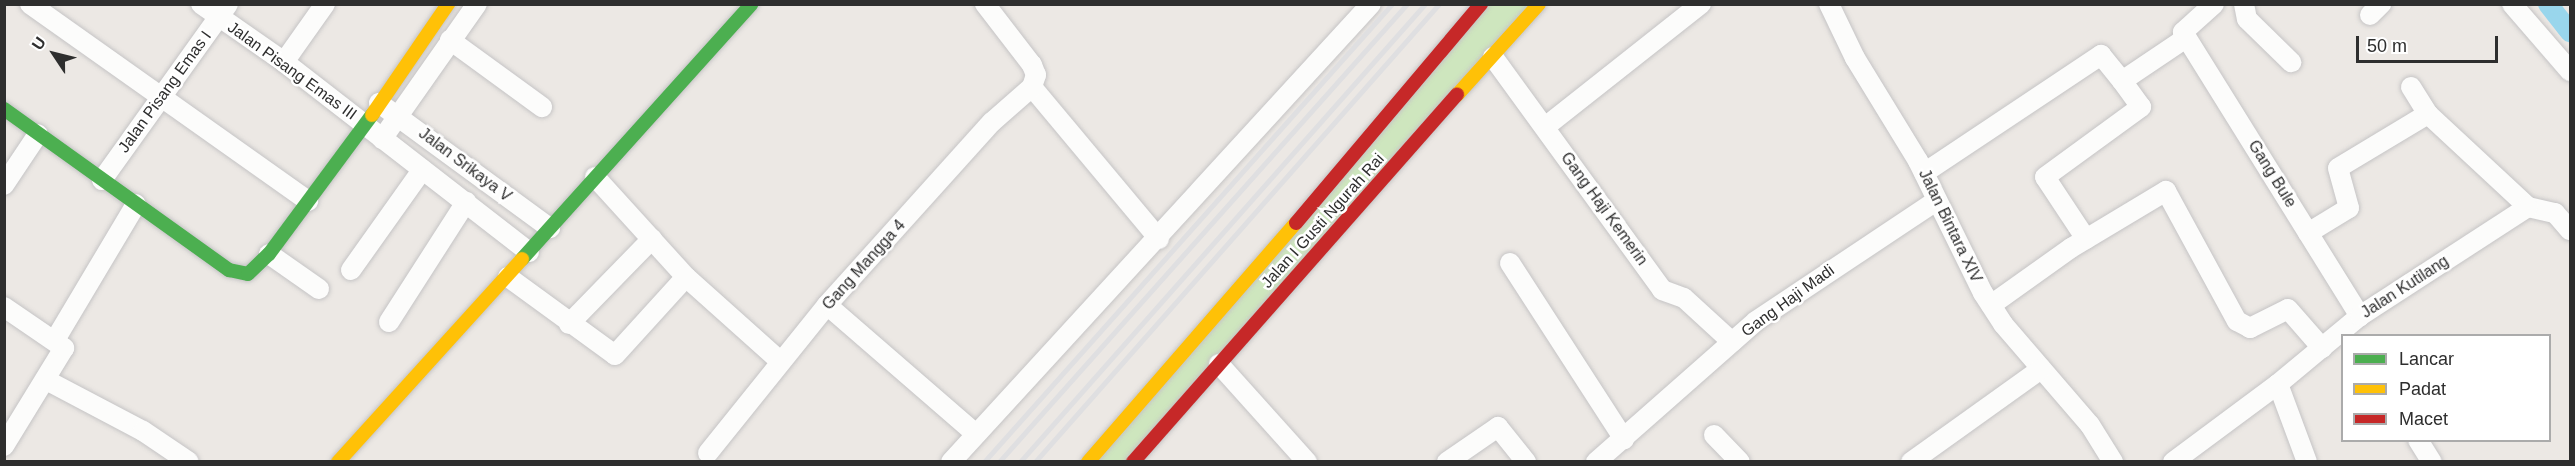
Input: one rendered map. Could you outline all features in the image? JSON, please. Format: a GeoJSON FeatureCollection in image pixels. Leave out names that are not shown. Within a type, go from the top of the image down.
{"type":"FeatureCollection","features":[{"type":"Feature","properties":{"kind":"street"},"geometry":{"type":"LineString","coordinates":[[30,4],[160,99],[308,201]]}},
{"type":"Feature","properties":{"kind":"street","name":"Jalan Pisang Emas III"},"geometry":{"type":"LineString","coordinates":[[201,4],[223,11],[365,125]]}},
{"type":"Feature","properties":{"kind":"street"},"geometry":{"type":"LineString","coordinates":[[284,62],[325,4]]}},
{"type":"Feature","properties":{"kind":"street"},"geometry":{"type":"LineString","coordinates":[[4,109],[238,275],[255,270],[269,254],[365,125],[448,4]]}},
{"type":"Feature","properties":{"kind":"street"},"geometry":{"type":"LineString","coordinates":[[382,139],[477,4]]}},
{"type":"Feature","properties":{"kind":"street"},"geometry":{"type":"LineString","coordinates":[[338,462],[508,277],[752,4]]}},
{"type":"Feature","properties":{"kind":"street"},"geometry":{"type":"LineString","coordinates":[[985,4],[1032,64],[1036,75],[1032,87],[1160,239]]}},
{"type":"Feature","properties":{"kind":"street"},"geometry":{"type":"LineString","coordinates":[[951,462],[1160,239],[1230,155],[1324,59],[1371,4]]}},
{"type":"Feature","properties":{"kind":"street","name":"Jalan I Gusti Ngurah Rai"},"geometry":{"type":"LineString","coordinates":[[1133,462],[1317,248],[1539,4]]}},
{"type":"Feature","properties":{"kind":"street"},"geometry":{"type":"LineString","coordinates":[[1545,128],[1701,4]]}},
{"type":"Feature","properties":{"kind":"street","name":"Jalan Bintara XIV"},"geometry":{"type":"LineString","coordinates":[[1829,4],[1855,58],[1924,173],[1963,259],[1991,305],[2041,369],[2090,425],[2114,462]]}},
{"type":"Feature","properties":{"kind":"street"},"geometry":{"type":"LineString","coordinates":[[2122,81],[2185,35],[2214,4]]}},
{"type":"Feature","properties":{"kind":"street"},"geometry":{"type":"LineString","coordinates":[[2263,4],[2246,12],[2291,63]]}},
{"type":"Feature","properties":{"kind":"street"},"geometry":{"type":"LineString","coordinates":[[2512,4],[2571,71]]}},
{"type":"Feature","properties":{"kind":"street"},"geometry":{"type":"LineString","coordinates":[[1478,7],[1484,34],[1493,57]]}},
{"type":"Feature","properties":{"kind":"street","name":"Jalan I Gusti Ngurah Rai"},"geometry":{"type":"LineString","coordinates":[[1088,462],[1215,320],[1478,7]]}},
{"type":"Feature","properties":{"kind":"street","name":"Jalan Pisang Emas I"},"geometry":{"type":"LineString","coordinates":[[102,180],[223,11]]}},
{"type":"Feature","properties":{"kind":"street","name":"Gang Bule"},"geometry":{"type":"LineString","coordinates":[[2185,35],[2308,233],[2353,326]]}},
{"type":"Feature","properties":{"kind":"street"},"geometry":{"type":"LineString","coordinates":[[450,40],[542,106]]}},
{"type":"Feature","properties":{"kind":"street"},"geometry":{"type":"LineString","coordinates":[[1924,173],[2101,55],[2141,107],[2045,177],[2086,239]]}},
{"type":"Feature","properties":{"kind":"street","name":"Gang Haji Kemerin"},"geometry":{"type":"LineString","coordinates":[[1493,57],[1662,290],[1684,298],[1732,342]]}},
{"type":"Feature","properties":{"kind":"street","name":"Gang Mangga 4"},"geometry":{"type":"LineString","coordinates":[[708,453],[780,361],[828,305],[992,122],[1032,87]]}},
{"type":"Feature","properties":{"kind":"street"},"geometry":{"type":"LineString","coordinates":[[2411,87],[2428,114],[2528,207],[2555,213],[2571,230]]}},
{"type":"Feature","properties":{"kind":"street","name":"Jalan Srikaya V"},"geometry":{"type":"LineString","coordinates":[[379,103],[550,228]]}},
{"type":"Feature","properties":{"kind":"street"},"geometry":{"type":"LineString","coordinates":[[2308,233],[2349,208],[2338,168],[2428,114]]}},
{"type":"Feature","properties":{"kind":"street","name":"Jalan Srikaya V"},"geometry":{"type":"LineString","coordinates":[[365,125],[529,252]]}},
{"type":"Feature","properties":{"kind":"street"},"geometry":{"type":"LineString","coordinates":[[4,185],[38,134]]}},
{"type":"Feature","properties":{"kind":"street"},"geometry":{"type":"LineString","coordinates":[[351,270],[422,170]]}},
{"type":"Feature","properties":{"kind":"street"},"geometry":{"type":"LineString","coordinates":[[595,177],[686,277],[780,361]]}},
{"type":"Feature","properties":{"kind":"street"},"geometry":{"type":"LineString","coordinates":[[1991,305],[2086,239],[2166,191],[2237,321],[2250,328],[2288,309],[2322,348]]}},
{"type":"Feature","properties":{"kind":"street","name":"Gang Haji Madi"},"geometry":{"type":"LineString","coordinates":[[1596,462],[1756,321],[1936,201]]}},
{"type":"Feature","properties":{"kind":"street"},"geometry":{"type":"LineString","coordinates":[[388,322],[466,202]]}},
{"type":"Feature","properties":{"kind":"street"},"geometry":{"type":"LineString","coordinates":[[55,340],[136,204]]}},
{"type":"Feature","properties":{"kind":"street","name":"Jalan Kutilang"},"geometry":{"type":"LineString","coordinates":[[2353,326],[2528,207]]}},
{"type":"Feature","properties":{"kind":"street"},"geometry":{"type":"LineString","coordinates":[[569,324],[652,239]]}},
{"type":"Feature","properties":{"kind":"street"},"geometry":{"type":"LineString","coordinates":[[269,254],[319,289]]}},
{"type":"Feature","properties":{"kind":"street"},"geometry":{"type":"LineString","coordinates":[[1510,263],[1624,439]]}},
{"type":"Feature","properties":{"kind":"street"},"geometry":{"type":"LineString","coordinates":[[508,277],[569,324],[615,355],[686,277]]}},
{"type":"Feature","properties":{"kind":"street"},"geometry":{"type":"LineString","coordinates":[[828,305],[976,434]]}},
{"type":"Feature","properties":{"kind":"street"},"geometry":{"type":"LineString","coordinates":[[4,307],[55,340],[64,351],[48,381],[4,446]]}},
{"type":"Feature","properties":{"kind":"street","name":"Jalan Kutilang"},"geometry":{"type":"LineString","coordinates":[[2173,462],[2341,335]]}},
{"type":"Feature","properties":{"kind":"street"},"geometry":{"type":"LineString","coordinates":[[1219,364],[1306,462]]}},
{"type":"Feature","properties":{"kind":"street"},"geometry":{"type":"LineString","coordinates":[[1911,462],[2041,369]]}},
{"type":"Feature","properties":{"kind":"street"},"geometry":{"type":"LineString","coordinates":[[48,381],[143,431],[189,462]]}},
{"type":"Feature","properties":{"kind":"street"},"geometry":{"type":"LineString","coordinates":[[2278,384],[2307,462]]}},
{"type":"Feature","properties":{"kind":"street"},"geometry":{"type":"LineString","coordinates":[[1447,462],[1498,427],[1526,462]]}},
{"type":"Feature","properties":{"kind":"street"},"geometry":{"type":"LineString","coordinates":[[1714,435],[1740,462]]}},
{"type":"Feature","properties":{"kind":"street"},"geometry":{"type":"LineString","coordinates":[[2419,442],[2432,462]]}},
{"type":"Feature","properties":{"kind":"green space"},"geometry":{"type":"Polygon","coordinates":[[[1481,5],[1539,5],[1133,461],[1088,462],[1481,5]]]}},
{"type":"Feature","properties":{"kind":"waterway"},"geometry":{"type":"LineString","coordinates":[[2548,4],[2570,32]]}},
{"type":"Feature","properties":{"kind":"railway"},"geometry":{"type":"LineString","coordinates":[[984,462],[1392,4]]}},
{"type":"Feature","properties":{"kind":"railway"},"geometry":{"type":"LineString","coordinates":[[999,462],[1407,4]]}},
{"type":"Feature","properties":{"kind":"railway"},"geometry":{"type":"LineString","coordinates":[[1020,462],[1425,4]]}},
{"type":"Feature","properties":{"kind":"railway"},"geometry":{"type":"LineString","coordinates":[[1035,462],[1439,4]]}},
{"type":"Feature","properties":{"kind":"traffic: fast"},"geometry":{"type":"LineString","coordinates":[[522,259],[752,4]]}},
{"type":"Feature","properties":{"kind":"traffic: fast"},"geometry":{"type":"LineString","coordinates":[[4,109],[229,270],[248,274],[269,254],[372,115]]}},
{"type":"Feature","properties":{"kind":"traffic: slow"},"geometry":{"type":"LineString","coordinates":[[372,115],[448,4]]}},
{"type":"Feature","properties":{"kind":"traffic: slow"},"geometry":{"type":"LineString","coordinates":[[1457,95],[1539,4]]}},
{"type":"Feature","properties":{"kind":"traffic: slow"},"geometry":{"type":"LineString","coordinates":[[1088,462],[1296,223]]}},
{"type":"Feature","properties":{"kind":"traffic: slow"},"geometry":{"type":"LineString","coordinates":[[338,462],[522,259]]}},
{"type":"Feature","properties":{"kind":"traffic: jam"},"geometry":{"type":"LineString","coordinates":[[1296,223],[1481,4]]}},
{"type":"Feature","properties":{"kind":"traffic: jam"},"geometry":{"type":"LineString","coordinates":[[1133,462],[1457,95]]}}]}
